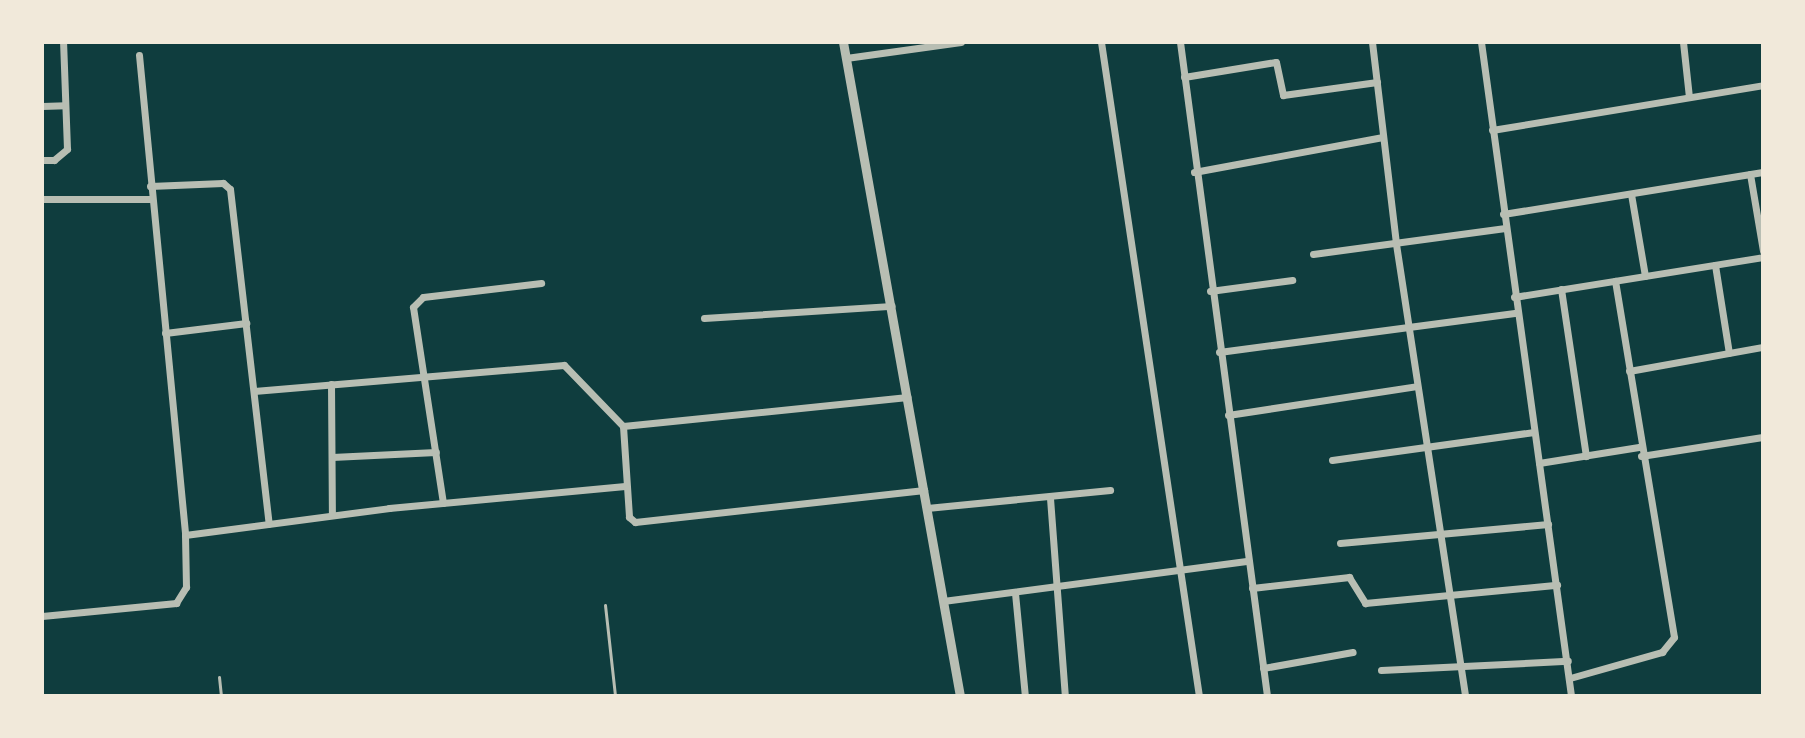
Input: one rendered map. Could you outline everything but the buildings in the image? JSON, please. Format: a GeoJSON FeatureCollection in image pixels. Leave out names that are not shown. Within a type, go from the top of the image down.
{"type":"FeatureCollection","features":[{"type":"Feature","properties":{"kind":"street"},"geometry":{"type":"LineString","coordinates":[[42,160],[54,160],[67,149],[63,42]]}},
{"type":"Feature","properties":{"kind":"street"},"geometry":{"type":"LineString","coordinates":[[843,42],[960,696]]}},
{"type":"Feature","properties":{"kind":"street"},"geometry":{"type":"LineString","coordinates":[[846,58],[961,42]]}},
{"type":"Feature","properties":{"kind":"street"},"geometry":{"type":"LineString","coordinates":[[1101,42],[1199,696]]}},
{"type":"Feature","properties":{"kind":"street"},"geometry":{"type":"LineString","coordinates":[[1180,42],[1194,172],[1267,696]]}},
{"type":"Feature","properties":{"kind":"street"},"geometry":{"type":"LineString","coordinates":[[1372,42],[1396,244],[1465,696]]}},
{"type":"Feature","properties":{"kind":"street"},"geometry":{"type":"LineString","coordinates":[[1481,42],[1571,696]]}},
{"type":"Feature","properties":{"kind":"street"},"geometry":{"type":"LineString","coordinates":[[1683,42],[1689,97]]}},
{"type":"Feature","properties":{"kind":"street"},"geometry":{"type":"LineString","coordinates":[[42,616],[176,603],[186,587],[185,535],[139,55]]}},
{"type":"Feature","properties":{"kind":"street"},"geometry":{"type":"LineString","coordinates":[[1184,77],[1276,62],[1283,95],[1377,82]]}},
{"type":"Feature","properties":{"kind":"street"},"geometry":{"type":"LineString","coordinates":[[1492,130],[1763,85]]}},
{"type":"Feature","properties":{"kind":"street"},"geometry":{"type":"LineString","coordinates":[[42,106],[65,105]]}},
{"type":"Feature","properties":{"kind":"street"},"geometry":{"type":"LineString","coordinates":[[1194,172],[1383,137]]}},
{"type":"Feature","properties":{"kind":"street"},"geometry":{"type":"LineString","coordinates":[[1503,214],[1763,172]]}},
{"type":"Feature","properties":{"kind":"street"},"geometry":{"type":"LineString","coordinates":[[1514,297],[1715,265],[1763,254],[1750,174]]}},
{"type":"Feature","properties":{"kind":"street"},"geometry":{"type":"LineString","coordinates":[[150,186],[227,185],[269,524]]}},
{"type":"Feature","properties":{"kind":"street"},"geometry":{"type":"LineString","coordinates":[[1631,194],[1645,276]]}},
{"type":"Feature","properties":{"kind":"street"},"geometry":{"type":"LineString","coordinates":[[42,199],[151,199]]}},
{"type":"Feature","properties":{"kind":"street"},"geometry":{"type":"LineString","coordinates":[[1313,254],[1505,228]]}},
{"type":"Feature","properties":{"kind":"street"},"geometry":{"type":"LineString","coordinates":[[1715,265],[1729,353]]}},
{"type":"Feature","properties":{"kind":"street"},"geometry":{"type":"LineString","coordinates":[[1210,291],[1292,280]]}},
{"type":"Feature","properties":{"kind":"street"},"geometry":{"type":"LineString","coordinates":[[1570,678],[1671,646],[1674,637],[1640,452],[1615,281]]}},
{"type":"Feature","properties":{"kind":"street"},"geometry":{"type":"LineString","coordinates":[[443,503],[413,307],[416,301],[541,283]]}},
{"type":"Feature","properties":{"kind":"street"},"geometry":{"type":"LineString","coordinates":[[1561,289],[1586,456]]}},
{"type":"Feature","properties":{"kind":"street"},"geometry":{"type":"LineString","coordinates":[[704,318],[892,306]]}},
{"type":"Feature","properties":{"kind":"street"},"geometry":{"type":"LineString","coordinates":[[1219,352],[1516,313]]}},
{"type":"Feature","properties":{"kind":"street"},"geometry":{"type":"LineString","coordinates":[[165,333],[246,323]]}},
{"type":"Feature","properties":{"kind":"street"},"geometry":{"type":"LineString","coordinates":[[1629,371],[1763,347]]}},
{"type":"Feature","properties":{"kind":"street"},"geometry":{"type":"LineString","coordinates":[[254,391],[564,365],[623,426],[625,486],[629,517],[635,522],[924,490]]}},
{"type":"Feature","properties":{"kind":"street"},"geometry":{"type":"LineString","coordinates":[[331,384],[332,515]]}},
{"type":"Feature","properties":{"kind":"street"},"geometry":{"type":"LineString","coordinates":[[1228,415],[1417,386]]}},
{"type":"Feature","properties":{"kind":"street"},"geometry":{"type":"LineString","coordinates":[[623,426],[908,397]]}},
{"type":"Feature","properties":{"kind":"street"},"geometry":{"type":"LineString","coordinates":[[1332,460],[1534,432]]}},
{"type":"Feature","properties":{"kind":"street"},"geometry":{"type":"LineString","coordinates":[[1539,463],[1763,437]]}},
{"type":"Feature","properties":{"kind":"street"},"geometry":{"type":"LineString","coordinates":[[332,457],[436,452]]}},
{"type":"Feature","properties":{"kind":"street"},"geometry":{"type":"LineString","coordinates":[[185,535],[332,515],[625,486]]}},
{"type":"Feature","properties":{"kind":"street"},"geometry":{"type":"LineString","coordinates":[[927,508],[1110,490]]}},
{"type":"Feature","properties":{"kind":"street"},"geometry":{"type":"LineString","coordinates":[[1050,498],[1065,696]]}},
{"type":"Feature","properties":{"kind":"street"},"geometry":{"type":"LineString","coordinates":[[1340,543],[1548,524]]}},
{"type":"Feature","properties":{"kind":"street"},"geometry":{"type":"LineString","coordinates":[[943,601],[1248,561]]}},
{"type":"Feature","properties":{"kind":"street"},"geometry":{"type":"LineString","coordinates":[[1252,588],[1349,577],[1365,603],[1449,592],[1557,585]]}},
{"type":"Feature","properties":{"kind":"street"},"geometry":{"type":"LineString","coordinates":[[1015,593],[1025,696]]}},
{"type":"Feature","properties":{"kind":"street"},"geometry":{"type":"LineString","coordinates":[[1263,668],[1353,652]]}},
{"type":"Feature","properties":{"kind":"street"},"geometry":{"type":"LineString","coordinates":[[1381,670],[1568,661]]}},
{"type":"Feature","properties":{"kind":"lane"},"geometry":{"type":"LineString","coordinates":[[605,605],[615,696]]}},
{"type":"Feature","properties":{"kind":"lane"},"geometry":{"type":"LineString","coordinates":[[219,677],[221,696]]}}]}
